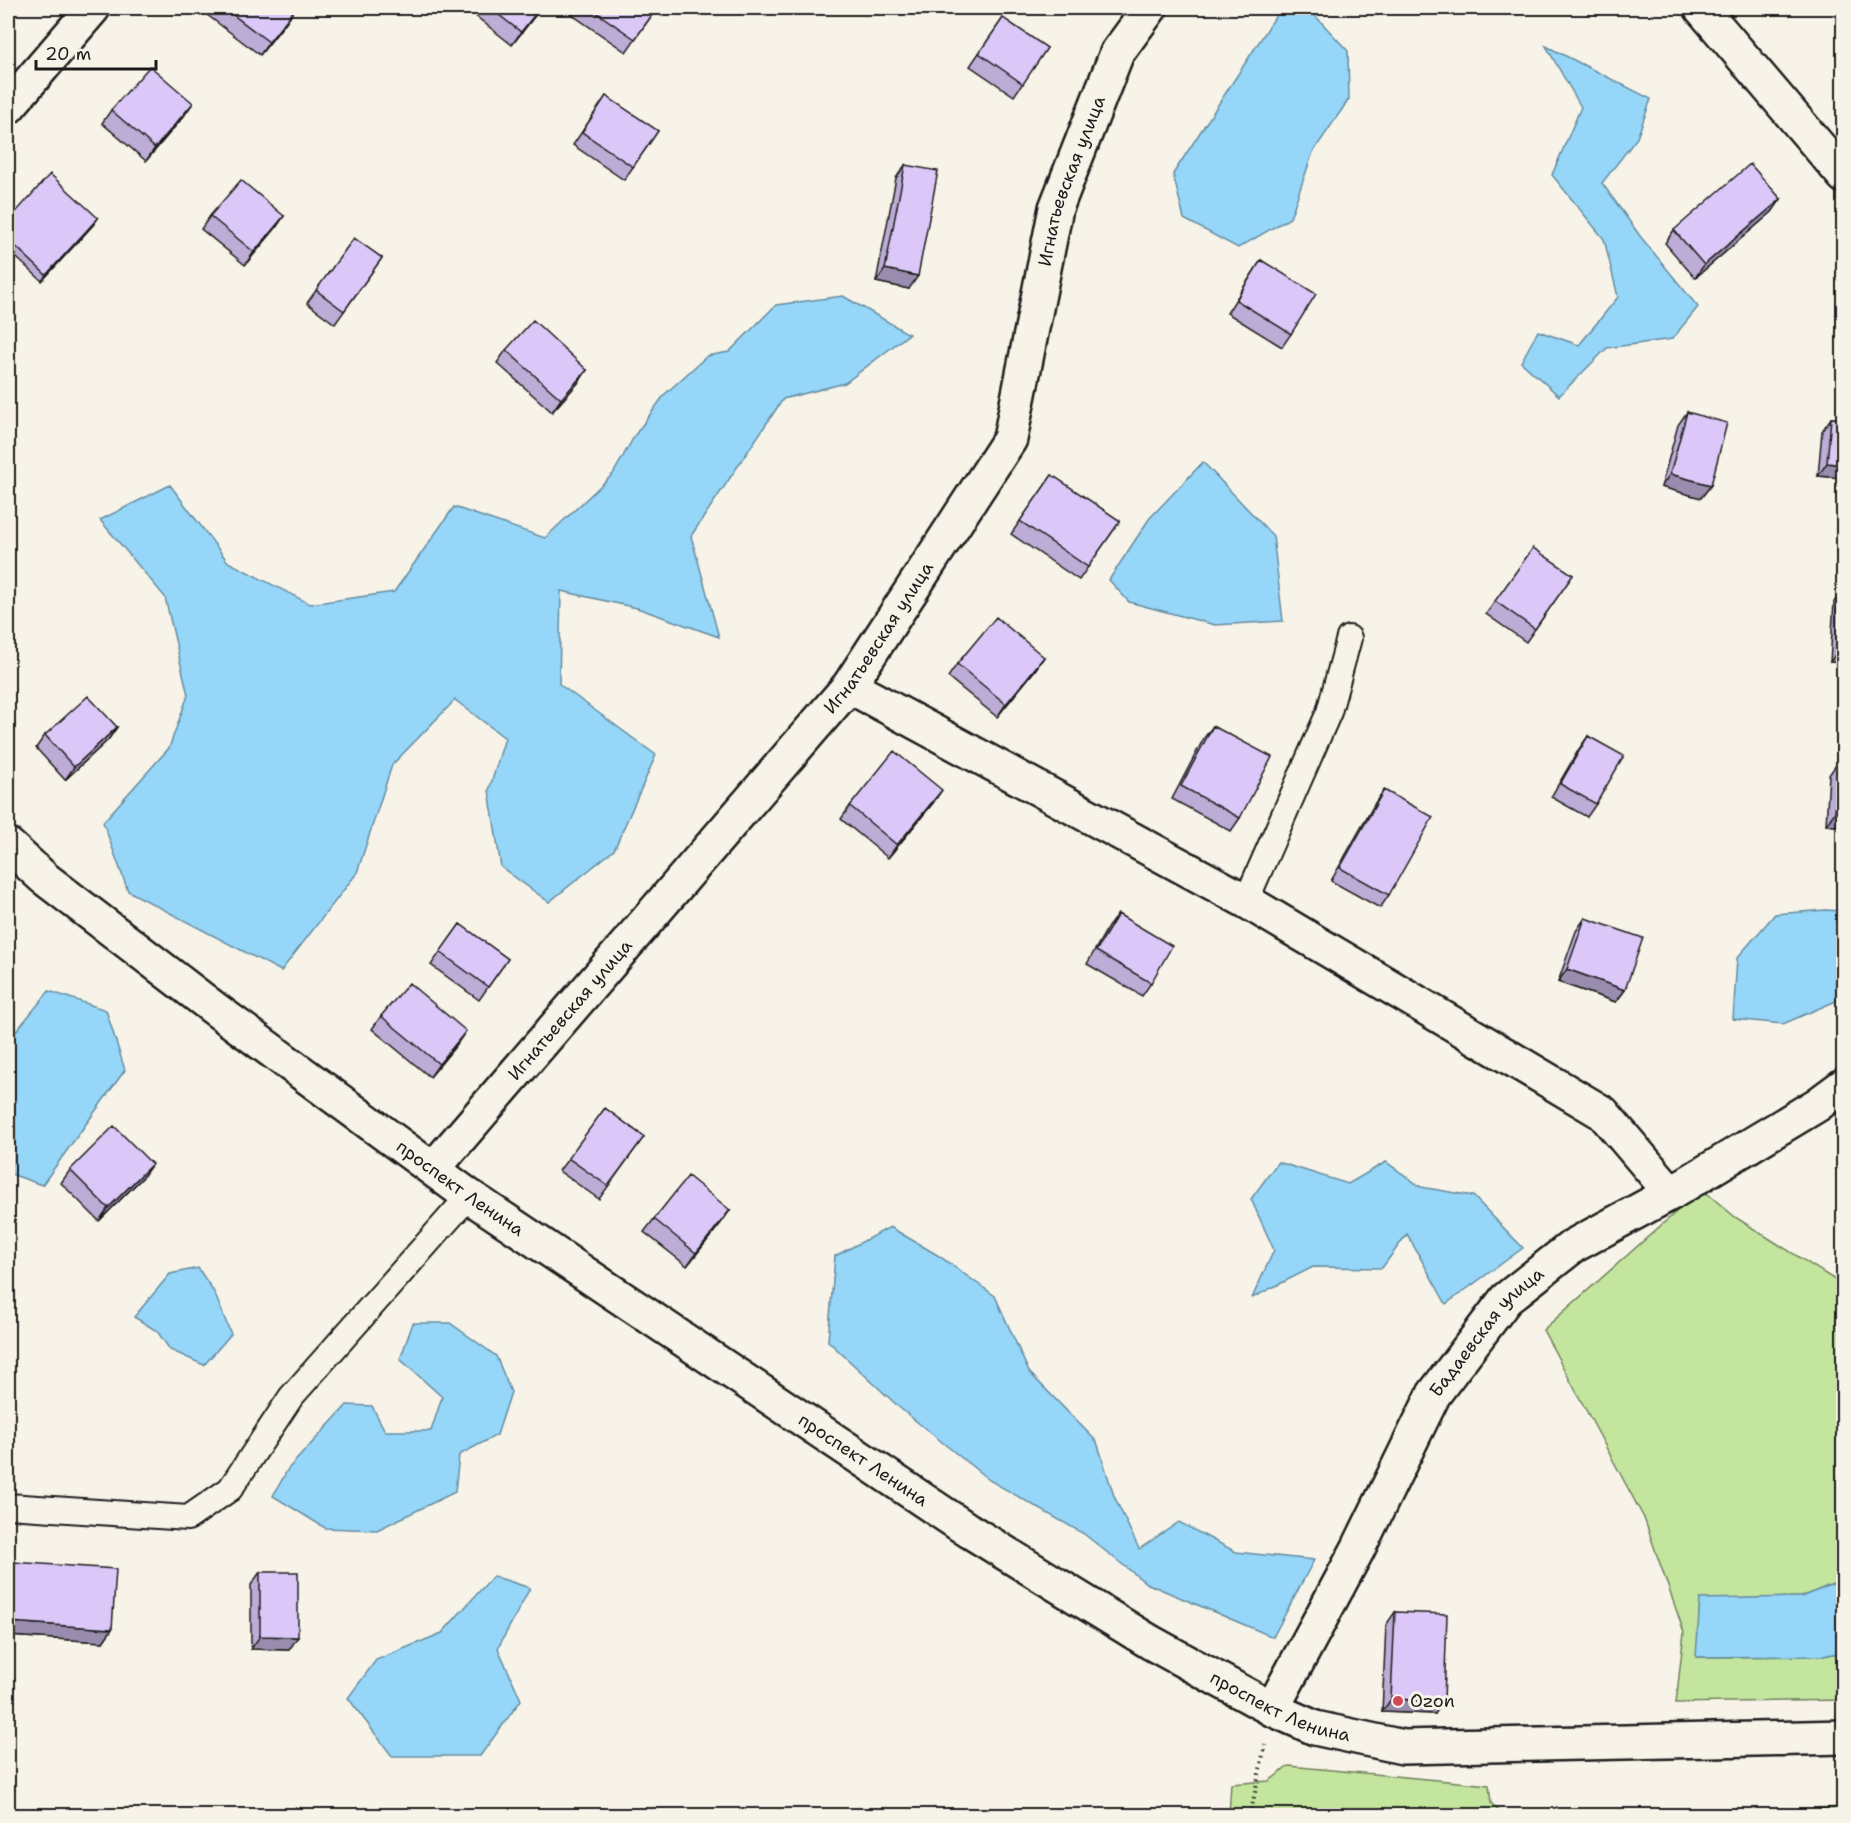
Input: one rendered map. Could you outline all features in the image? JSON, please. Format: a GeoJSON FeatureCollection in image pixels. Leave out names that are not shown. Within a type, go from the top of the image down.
{"type":"FeatureCollection","features":[{"type":"Feature","properties":{"kind":"street"},"geometry":{"type":"LineString","coordinates":[[8,107],[93,8]]}},
{"type":"Feature","properties":{"kind":"street","name":"Игнатьевская улица"},"geometry":{"type":"LineString","coordinates":[[433,1169],[849,686],[1010,439],[1056,207],[1117,53],[1150,8]]}},
{"type":"Feature","properties":{"kind":"street"},"geometry":{"type":"LineString","coordinates":[[1701,8],[1844,176]]}},
{"type":"Feature","properties":{"kind":"street"},"geometry":{"type":"LineString","coordinates":[[849,686],[1246,901],[1603,1113],[1671,1193]]}},
{"type":"Feature","properties":{"kind":"street","name":"проспект Ленина"},"geometry":{"type":"LineString","coordinates":[[8,845],[44,878],[215,1009],[469,1197],[968,1530],[1150,1641],[1272,1709],[1315,1728],[1403,1747],[1844,1737]]}},
{"type":"Feature","properties":{"kind":"street","name":"Бадаевская улица"},"geometry":{"type":"LineString","coordinates":[[1272,1709],[1358,1549],[1434,1394],[1506,1299],[1573,1246],[1671,1193],[1817,1106],[1844,1085]]}},
{"type":"Feature","properties":{"kind":"lane"},"geometry":{"type":"LineString","coordinates":[[1246,901],[1329,712],[1349,638]]}},
{"type":"Feature","properties":{"kind":"lane"},"geometry":{"type":"LineString","coordinates":[[8,1506],[188,1518],[230,1489],[291,1397],[469,1197]]}},
{"type":"Feature","properties":{"kind":"path"},"geometry":{"type":"LineString","coordinates":[[1250,1815],[1272,1709]]}},
{"type":"Feature","properties":{"kind":"green space"},"geometry":{"type":"Polygon","coordinates":[[[1702,1189],[1735,1217],[1843,1285],[1843,1580],[1801,1597],[1700,1600],[1697,1657],[1823,1656],[1843,1652],[1843,1700],[1676,1703],[1684,1632],[1644,1518],[1543,1330],[1702,1189]]]}},
{"type":"Feature","properties":{"kind":"green space"},"geometry":{"type":"Polygon","coordinates":[[[1289,1766],[1489,1785],[1491,1803],[1503,1815],[1229,1815],[1231,1784],[1269,1781],[1289,1766]]]}},
{"type":"Feature","properties":{"kind":"green space"},"geometry":{"type":"Polygon","coordinates":[[[1843,1807],[1843,1815],[1697,1815],[1843,1807]]]}},
{"type":"Feature","properties":{"kind":"water"},"geometry":{"type":"Polygon","coordinates":[[[1281,8],[1308,8],[1348,51],[1349,99],[1313,152],[1290,218],[1238,248],[1184,219],[1173,174],[1281,8]]]}},
{"type":"Feature","properties":{"kind":"water"},"geometry":{"type":"Polygon","coordinates":[[[1546,46],[1651,99],[1637,138],[1602,183],[1640,236],[1698,307],[1672,339],[1607,348],[1559,396],[1521,362],[1538,331],[1579,345],[1618,297],[1604,239],[1552,175],[1581,107],[1546,46]]]}},
{"type":"Feature","properties":{"kind":"water"},"geometry":{"type":"Polygon","coordinates":[[[843,296],[909,334],[845,383],[783,399],[691,536],[719,637],[637,608],[561,591],[559,684],[656,755],[614,850],[549,902],[501,867],[489,790],[505,738],[455,700],[392,765],[357,873],[281,971],[128,891],[103,822],[169,748],[188,695],[165,597],[100,520],[170,485],[228,562],[310,604],[394,592],[454,507],[545,538],[613,474],[635,435],[665,394],[707,356],[729,352],[776,305],[843,296]]]}},
{"type":"Feature","properties":{"kind":"water"},"geometry":{"type":"Polygon","coordinates":[[[1203,462],[1273,536],[1283,621],[1215,625],[1129,602],[1109,580],[1149,519],[1203,462]]]}},
{"type":"Feature","properties":{"kind":"water"},"geometry":{"type":"Polygon","coordinates":[[[1843,911],[1843,998],[1783,1024],[1733,1019],[1737,958],[1775,914],[1843,911]]]}},
{"type":"Feature","properties":{"kind":"water"},"geometry":{"type":"Polygon","coordinates":[[[49,991],[106,1010],[125,1070],[42,1185],[8,1173],[8,1041],[49,991]]]}},
{"type":"Feature","properties":{"kind":"water"},"geometry":{"type":"Polygon","coordinates":[[[1278,1162],[1348,1184],[1386,1162],[1421,1187],[1473,1196],[1523,1248],[1446,1304],[1407,1234],[1382,1268],[1313,1267],[1252,1298],[1274,1250],[1251,1199],[1278,1162]]]}},
{"type":"Feature","properties":{"kind":"water"},"geometry":{"type":"Polygon","coordinates":[[[890,1227],[939,1256],[995,1296],[1029,1372],[1097,1442],[1114,1496],[1139,1549],[1179,1522],[1236,1552],[1314,1560],[1273,1637],[1146,1583],[1084,1534],[989,1480],[901,1409],[828,1341],[835,1256],[890,1227]]]}},
{"type":"Feature","properties":{"kind":"water"},"geometry":{"type":"Polygon","coordinates":[[[198,1268],[214,1292],[231,1334],[204,1365],[170,1350],[157,1331],[134,1317],[170,1274],[198,1268]]]}},
{"type":"Feature","properties":{"kind":"water"},"geometry":{"type":"Polygon","coordinates":[[[413,1323],[450,1323],[496,1356],[511,1392],[497,1435],[459,1455],[455,1492],[377,1530],[325,1528],[273,1496],[288,1469],[347,1405],[372,1406],[385,1431],[431,1431],[442,1397],[400,1359],[413,1323]]]}},
{"type":"Feature","properties":{"kind":"water"},"geometry":{"type":"Polygon","coordinates":[[[493,1576],[530,1588],[498,1648],[521,1700],[480,1756],[392,1756],[348,1698],[376,1660],[442,1633],[493,1576]]]}},
{"type":"Feature","properties":{"kind":"water"},"geometry":{"type":"Polygon","coordinates":[[[1843,1580],[1843,1652],[1823,1656],[1696,1657],[1700,1599],[1801,1597],[1843,1580]]]}},
{"type":"Feature","properties":{"kind":"building"},"geometry":{"type":"Polygon","coordinates":[[[224,8],[293,8],[295,9],[269,42],[224,8]]]}},
{"type":"Feature","properties":{"kind":"building"},"geometry":{"type":"Polygon","coordinates":[[[490,8],[540,8],[521,32],[490,8]]]}},
{"type":"Feature","properties":{"kind":"building"},"geometry":{"type":"Polygon","coordinates":[[[590,8],[657,8],[635,39],[590,8]]]}},
{"type":"Feature","properties":{"kind":"building"},"geometry":{"type":"Polygon","coordinates":[[[1003,18],[1047,48],[1023,84],[979,53],[1003,18]]]}},
{"type":"Feature","properties":{"kind":"building"},"geometry":{"type":"Polygon","coordinates":[[[150,66],[193,103],[155,148],[111,110],[150,66]]]}},
{"type":"Feature","properties":{"kind":"building"},"geometry":{"type":"Polygon","coordinates":[[[606,96],[658,131],[633,167],[582,132],[606,96]]]}},
{"type":"Feature","properties":{"kind":"building"},"geometry":{"type":"Polygon","coordinates":[[[1750,164],[1781,199],[1704,265],[1674,230],[1750,164]]]}},
{"type":"Feature","properties":{"kind":"building"},"geometry":{"type":"Polygon","coordinates":[[[905,165],[938,171],[918,276],[885,269],[905,165]]]}},
{"type":"Feature","properties":{"kind":"building"},"geometry":{"type":"Polygon","coordinates":[[[50,174],[98,218],[46,275],[8,239],[8,221],[50,174]]]}},
{"type":"Feature","properties":{"kind":"building"},"geometry":{"type":"Polygon","coordinates":[[[241,180],[284,216],[254,252],[210,216],[241,180]]]}},
{"type":"Feature","properties":{"kind":"building"},"geometry":{"type":"Polygon","coordinates":[[[354,238],[382,258],[344,311],[316,290],[354,238]]]}},
{"type":"Feature","properties":{"kind":"building"},"geometry":{"type":"Polygon","coordinates":[[[1261,260],[1316,294],[1291,334],[1236,300],[1261,260]]]}},
{"type":"Feature","properties":{"kind":"building"},"geometry":{"type":"Polygon","coordinates":[[[533,320],[587,370],[561,399],[506,350],[533,320]]]}},
{"type":"Feature","properties":{"kind":"building"},"geometry":{"type":"Polygon","coordinates":[[[1687,412],[1727,423],[1711,485],[1670,474],[1687,412]]]}},
{"type":"Feature","properties":{"kind":"building"},"geometry":{"type":"Polygon","coordinates":[[[1831,418],[1844,419],[1844,465],[1827,463],[1831,418]]]}},
{"type":"Feature","properties":{"kind":"building"},"geometry":{"type":"Polygon","coordinates":[[[1052,475],[1120,521],[1088,567],[1020,521],[1052,475]]]}},
{"type":"Feature","properties":{"kind":"building"},"geometry":{"type":"Polygon","coordinates":[[[1533,548],[1573,575],[1535,629],[1495,601],[1533,548]]]}},
{"type":"Feature","properties":{"kind":"building"},"geometry":{"type":"Polygon","coordinates":[[[1844,589],[1844,650],[1839,649],[1844,589]]]}},
{"type":"Feature","properties":{"kind":"building"},"geometry":{"type":"Polygon","coordinates":[[[996,617],[1044,657],[1006,704],[957,664],[996,617]]]}},
{"type":"Feature","properties":{"kind":"building"},"geometry":{"type":"Polygon","coordinates":[[[88,696],[117,727],[74,767],[45,735],[88,696]]]}},
{"type":"Feature","properties":{"kind":"building"},"geometry":{"type":"Polygon","coordinates":[[[1213,726],[1272,757],[1240,818],[1181,786],[1213,726]]]}},
{"type":"Feature","properties":{"kind":"building"},"geometry":{"type":"Polygon","coordinates":[[[1588,736],[1624,756],[1596,804],[1560,784],[1588,736]]]}},
{"type":"Feature","properties":{"kind":"building"},"geometry":{"type":"Polygon","coordinates":[[[894,751],[942,790],[897,845],[850,806],[894,751]]]}},
{"type":"Feature","properties":{"kind":"building"},"geometry":{"type":"Polygon","coordinates":[[[1838,762],[1844,762],[1844,813],[1835,812],[1838,762]]]}},
{"type":"Feature","properties":{"kind":"building"},"geometry":{"type":"Polygon","coordinates":[[[1384,790],[1433,817],[1389,895],[1340,868],[1384,790]]]}},
{"type":"Feature","properties":{"kind":"building"},"geometry":{"type":"Polygon","coordinates":[[[1118,914],[1172,946],[1151,983],[1096,951],[1118,914]]]}},
{"type":"Feature","properties":{"kind":"building"},"geometry":{"type":"Polygon","coordinates":[[[1585,918],[1643,938],[1625,990],[1567,969],[1585,918]]]}},
{"type":"Feature","properties":{"kind":"building"},"geometry":{"type":"Polygon","coordinates":[[[460,924],[508,959],[488,987],[440,952],[460,924]]]}},
{"type":"Feature","properties":{"kind":"building"},"geometry":{"type":"Polygon","coordinates":[[[409,983],[466,1031],[439,1064],[381,1016],[409,983]]]}},
{"type":"Feature","properties":{"kind":"building"},"geometry":{"type":"Polygon","coordinates":[[[605,1108],[644,1137],[608,1186],[568,1158],[605,1108]]]}},
{"type":"Feature","properties":{"kind":"building"},"geometry":{"type":"Polygon","coordinates":[[[114,1126],[152,1164],[108,1208],[70,1170],[114,1126]]]}},
{"type":"Feature","properties":{"kind":"building"},"geometry":{"type":"Polygon","coordinates":[[[688,1176],[730,1210],[696,1253],[654,1219],[688,1176]]]}},
{"type":"Feature","properties":{"kind":"building"},"geometry":{"type":"Polygon","coordinates":[[[12,1562],[116,1569],[112,1629],[9,1622],[12,1562]]]}},
{"type":"Feature","properties":{"kind":"building"},"geometry":{"type":"Polygon","coordinates":[[[260,1572],[298,1572],[298,1637],[260,1636],[260,1572]]]}},
{"type":"Feature","properties":{"kind":"building"},"geometry":{"type":"Polygon","coordinates":[[[1395,1612],[1447,1614],[1444,1701],[1391,1699],[1395,1612]]]}},
{"type":"Feature","properties":{"kind":"place","name":"Ozon"},"geometry":{"type":"Point","coordinates":[1398,1701]}}]}
